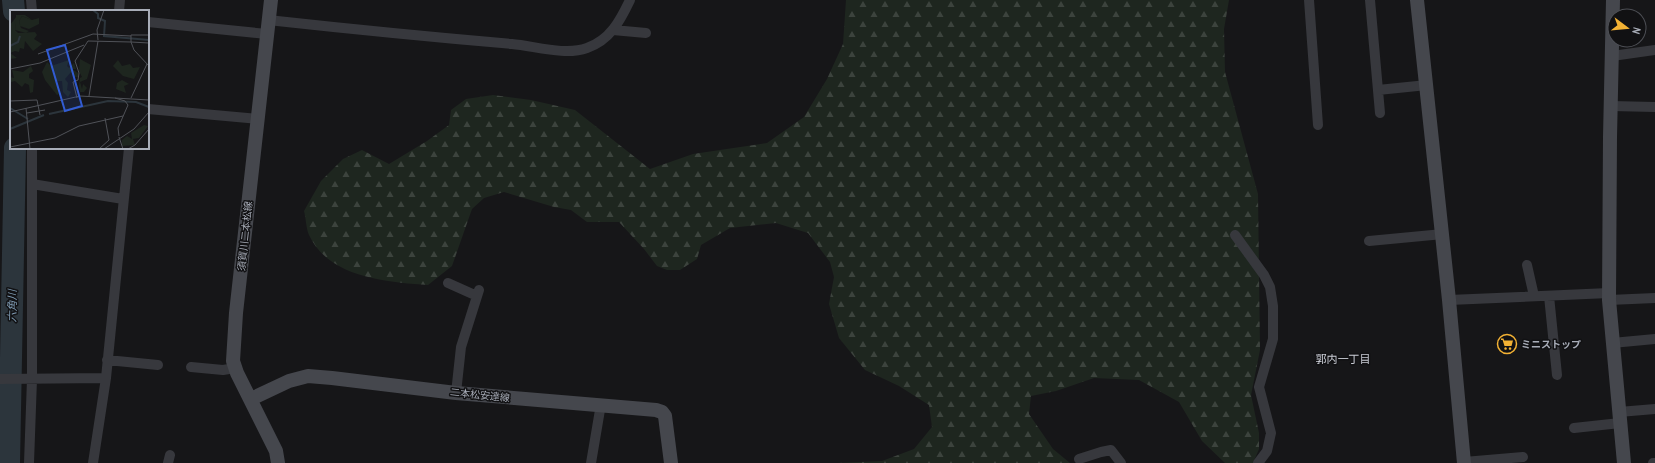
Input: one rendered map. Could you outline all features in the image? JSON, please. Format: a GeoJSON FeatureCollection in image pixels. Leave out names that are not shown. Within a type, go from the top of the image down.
{"type":"FeatureCollection","features":[{"type":"Feature","properties":{"kind":"main road","name":"須賀川二本松線"},"geometry":{"type":"LineString","coordinates":[[271,0],[236,314],[233,361],[235,368],[276,451],[278,463]]}},
{"type":"Feature","properties":{"kind":"main road"},"geometry":{"type":"LineString","coordinates":[[1417,0],[1450,300],[1464,462]]}},
{"type":"Feature","properties":{"kind":"main road"},"geometry":{"type":"LineString","coordinates":[[1613,0],[1609,296],[1612,343],[1624,463]]}},
{"type":"Feature","properties":{"kind":"main road","name":"二本松安達線"},"geometry":{"type":"LineString","coordinates":[[251,399],[294,380],[308,376],[456,393],[601,404],[662,412],[665,416],[671,463]]}},
{"type":"Feature","properties":{"kind":"street"},"geometry":{"type":"LineString","coordinates":[[31,0],[32,10]]}},
{"type":"Feature","properties":{"kind":"street"},"geometry":{"type":"LineString","coordinates":[[119,10],[120,0]]}},
{"type":"Feature","properties":{"kind":"street"},"geometry":{"type":"LineString","coordinates":[[149,22],[268,27],[515,44],[572,51],[589,47],[602,41],[619,22],[630,0]]}},
{"type":"Feature","properties":{"kind":"street"},"geometry":{"type":"LineString","coordinates":[[1309,0],[1318,125]]}},
{"type":"Feature","properties":{"kind":"street"},"geometry":{"type":"LineString","coordinates":[[1370,0],[1380,113]]}},
{"type":"Feature","properties":{"kind":"street"},"geometry":{"type":"LineString","coordinates":[[613,30],[646,33]]}},
{"type":"Feature","properties":{"kind":"street"},"geometry":{"type":"LineString","coordinates":[[1612,56],[1655,50]]}},
{"type":"Feature","properties":{"kind":"street"},"geometry":{"type":"LineString","coordinates":[[1378,90],[1427,85]]}},
{"type":"Feature","properties":{"kind":"street"},"geometry":{"type":"LineString","coordinates":[[1611,106],[1655,107]]}},
{"type":"Feature","properties":{"kind":"street"},"geometry":{"type":"LineString","coordinates":[[149,109],[258,119]]}},
{"type":"Feature","properties":{"kind":"street"},"geometry":{"type":"LineString","coordinates":[[29,463],[32,378],[32,149]]}},
{"type":"Feature","properties":{"kind":"street"},"geometry":{"type":"LineString","coordinates":[[93,463],[106,378],[129,149]]}},
{"type":"Feature","properties":{"kind":"street"},"geometry":{"type":"LineString","coordinates":[[32,184],[123,199]]}},
{"type":"Feature","properties":{"kind":"street"},"geometry":{"type":"LineString","coordinates":[[1369,241],[1443,234]]}},
{"type":"Feature","properties":{"kind":"street"},"geometry":{"type":"LineString","coordinates":[[1235,235],[1264,275],[1270,288],[1273,306],[1273,339],[1259,387],[1271,433],[1267,451],[1258,463]]}},
{"type":"Feature","properties":{"kind":"street"},"geometry":{"type":"LineString","coordinates":[[1527,265],[1534,296]]}},
{"type":"Feature","properties":{"kind":"street"},"geometry":{"type":"LineString","coordinates":[[448,283],[478,293],[461,347],[456,393]]}},
{"type":"Feature","properties":{"kind":"street"},"geometry":{"type":"LineString","coordinates":[[1450,300],[1534,296],[1609,296],[1655,298]]}},
{"type":"Feature","properties":{"kind":"street"},"geometry":{"type":"LineString","coordinates":[[1548,296],[1557,375]]}},
{"type":"Feature","properties":{"kind":"street"},"geometry":{"type":"LineString","coordinates":[[1612,343],[1655,339]]}},
{"type":"Feature","properties":{"kind":"street"},"geometry":{"type":"LineString","coordinates":[[107,360],[158,364]]}},
{"type":"Feature","properties":{"kind":"street"},"geometry":{"type":"LineString","coordinates":[[191,368],[223,370],[235,368]]}},
{"type":"Feature","properties":{"kind":"street"},"geometry":{"type":"LineString","coordinates":[[0,379],[106,378]]}},
{"type":"Feature","properties":{"kind":"street"},"geometry":{"type":"LineString","coordinates":[[590,463],[601,404]]}},
{"type":"Feature","properties":{"kind":"street"},"geometry":{"type":"LineString","coordinates":[[1574,428],[1655,410]]}},
{"type":"Feature","properties":{"kind":"street"},"geometry":{"type":"LineString","coordinates":[[1080,459],[1111,450],[1121,463]]}},
{"type":"Feature","properties":{"kind":"street"},"geometry":{"type":"LineString","coordinates":[[1464,462],[1524,457]]}},
{"type":"Feature","properties":{"kind":"green space"},"geometry":{"type":"Polygon","coordinates":[[[846,0],[1229,0],[1224,29],[1225,72],[1258,194],[1260,350],[1251,395],[1259,433],[1259,449],[1253,463],[1225,463],[1202,441],[1179,402],[1139,380],[1094,378],[1056,391],[1031,396],[1029,414],[1053,449],[1070,463],[837,463],[882,461],[914,449],[932,427],[929,405],[899,386],[865,370],[839,338],[829,304],[834,277],[830,262],[808,233],[776,223],[730,228],[701,245],[697,259],[680,270],[667,270],[657,266],[644,249],[619,222],[587,222],[571,210],[554,207],[504,192],[484,198],[472,209],[452,266],[428,285],[378,279],[345,269],[330,261],[318,249],[309,235],[304,211],[321,181],[343,159],[362,150],[389,164],[427,141],[449,125],[451,110],[466,99],[493,95],[531,100],[575,110],[650,169],[693,154],[767,143],[804,117],[827,79],[843,44],[846,0]]]}},
{"type":"Feature","properties":{"kind":"waterway","name":"六角川"},"geometry":{"type":"LineString","coordinates":[[13,0],[14,10]]}},
{"type":"Feature","properties":{"kind":"waterway","name":"六角川"},"geometry":{"type":"LineString","coordinates":[[9,463],[15,149]]}},
{"type":"Feature","properties":{"kind":"place","name":"ミニストップ"},"geometry":{"type":"Point","coordinates":[1507,344]}},
{"type":"Feature","properties":{"kind":"district","name":"郭内一丁目"},"geometry":{"type":"Point","coordinates":[1343,359]}}]}
